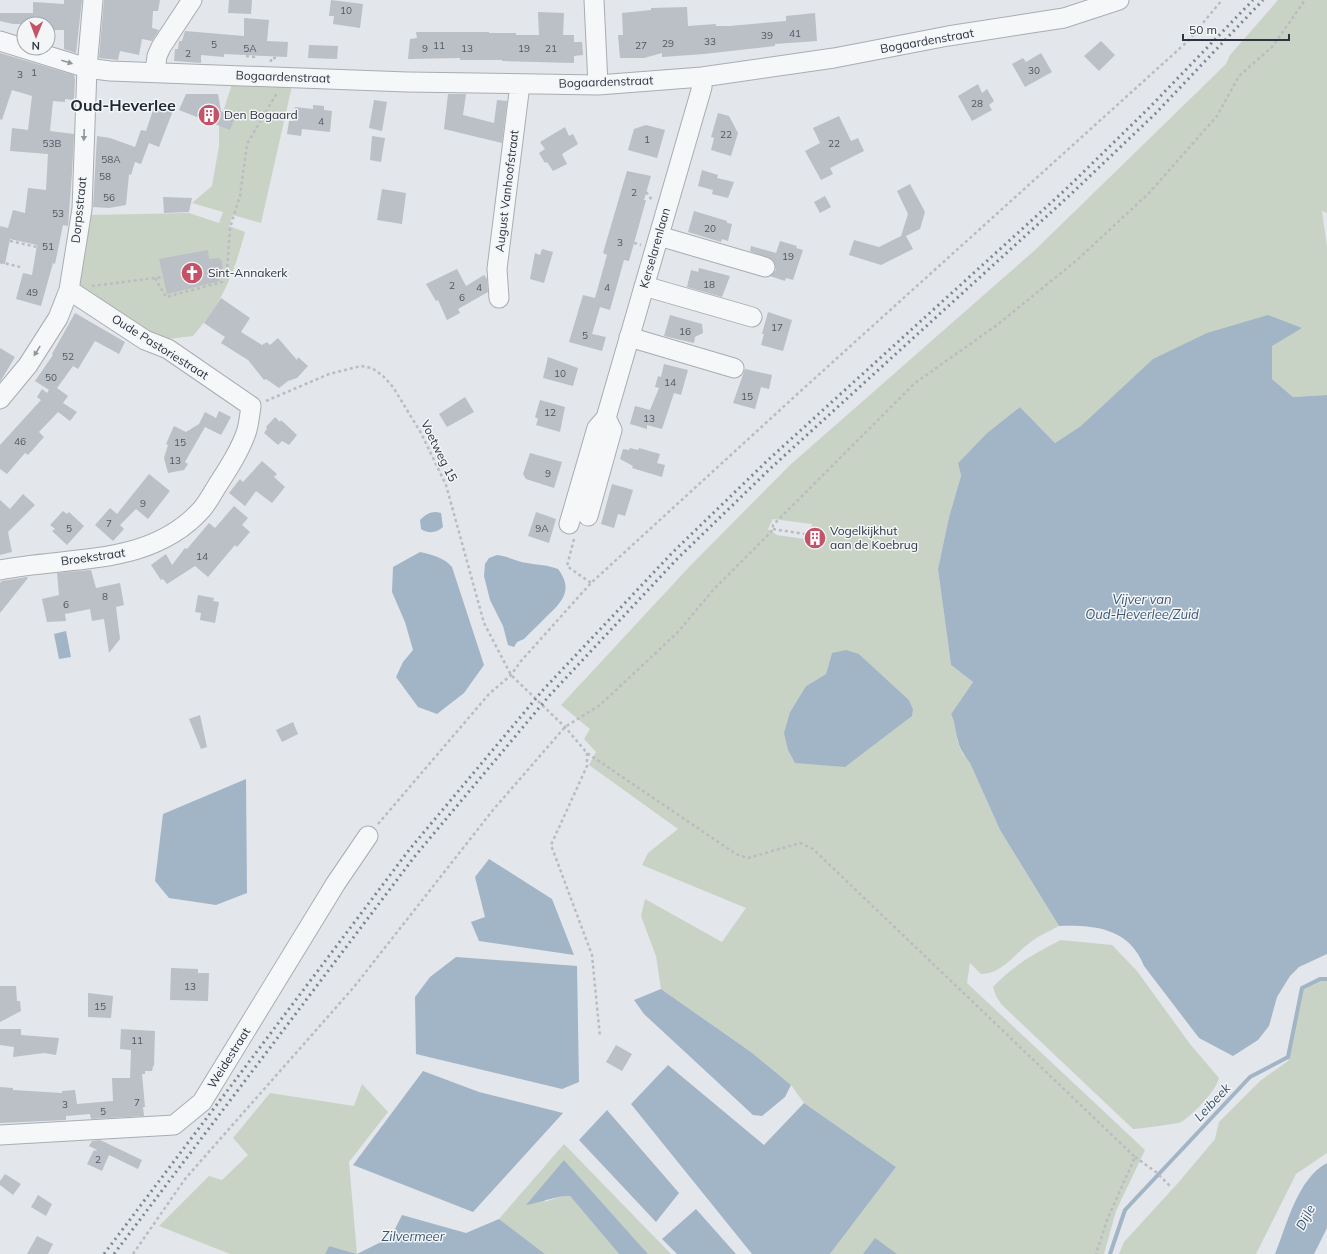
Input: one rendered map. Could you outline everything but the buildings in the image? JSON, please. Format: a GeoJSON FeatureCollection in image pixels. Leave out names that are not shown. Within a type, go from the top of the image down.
{"type":"FeatureCollection","features":[{"type":"Feature","properties":{"kind":"street","name":"Dorpsstraat"},"geometry":{"type":"LineString","coordinates":[[0,399],[28,365],[58,318],[69,286],[82,209],[87,68],[93,0]]}},
{"type":"Feature","properties":{"kind":"street"},"geometry":{"type":"LineString","coordinates":[[155,72],[157,56],[161,47],[192,0]]}},
{"type":"Feature","properties":{"kind":"street"},"geometry":{"type":"LineString","coordinates":[[594,0],[598,85]]}},
{"type":"Feature","properties":{"kind":"street","name":"Bogaardenstraat"},"geometry":{"type":"LineString","coordinates":[[0,41],[87,68],[110,71],[407,82],[598,85],[702,77],[834,58],[948,36],[1064,18],[1119,0]]}},
{"type":"Feature","properties":{"kind":"street","name":"Kerselarenlaan"},"geometry":{"type":"LineString","coordinates":[[569,524],[629,338],[702,87],[702,77]]}},
{"type":"Feature","properties":{"kind":"street","name":"August Vanhoofstraat"},"geometry":{"type":"LineString","coordinates":[[499,298],[497,269],[520,84]]}},
{"type":"Feature","properties":{"kind":"street"},"geometry":{"type":"LineString","coordinates":[[659,236],[765,268]]}},
{"type":"Feature","properties":{"kind":"street","name":"Oude Pastoriestraat"},"geometry":{"type":"LineString","coordinates":[[69,286],[145,340],[168,349],[251,406]]}},
{"type":"Feature","properties":{"kind":"street"},"geometry":{"type":"LineString","coordinates":[[644,286],[752,317]]}},
{"type":"Feature","properties":{"kind":"street"},"geometry":{"type":"LineString","coordinates":[[629,338],[734,368]]}},
{"type":"Feature","properties":{"kind":"street","name":"Broekstraat"},"geometry":{"type":"LineString","coordinates":[[0,570],[22,565],[112,556],[147,546],[164,538],[186,523],[202,509],[226,473],[247,430],[251,406]]}},
{"type":"Feature","properties":{"kind":"street"},"geometry":{"type":"LineString","coordinates":[[574,468],[587,432],[601,423],[612,430],[588,516]]}},
{"type":"Feature","properties":{"kind":"street","name":"Weidestraat"},"geometry":{"type":"LineString","coordinates":[[0,1135],[174,1125],[202,1102],[336,883],[368,836]]}},
{"type":"Feature","properties":{"kind":"path"},"geometry":{"type":"LineString","coordinates":[[368,836],[489,694],[511,675],[521,661],[591,583],[804,388],[1188,41],[1222,0]]}},
{"type":"Feature","properties":{"kind":"path"},"geometry":{"type":"LineString","coordinates":[[133,1254],[185,1179],[354,987],[493,810],[565,727],[600,705],[677,633],[714,589],[773,529],[773,525],[830,470],[915,383],[996,325],[1077,260],[1149,193],[1217,116],[1239,76],[1273,46],[1305,0]]}},
{"type":"Feature","properties":{"kind":"path"},"geometry":{"type":"LineString","coordinates":[[246,56],[254,57]]}},
{"type":"Feature","properties":{"kind":"path"},"geometry":{"type":"LineString","coordinates":[[271,58],[278,58]]}},
{"type":"Feature","properties":{"kind":"path"},"geometry":{"type":"LineString","coordinates":[[155,278],[166,296],[222,282],[227,270],[230,228],[240,196],[247,144],[278,89]]}},
{"type":"Feature","properties":{"kind":"path"},"geometry":{"type":"LineString","coordinates":[[646,192],[651,197],[653,204]]}},
{"type":"Feature","properties":{"kind":"path"},"geometry":{"type":"LineString","coordinates":[[10,241],[36,247]]}},
{"type":"Feature","properties":{"kind":"path"},"geometry":{"type":"LineString","coordinates":[[0,262],[20,267]]}},
{"type":"Feature","properties":{"kind":"path"},"geometry":{"type":"LineString","coordinates":[[69,286],[163,277]]}},
{"type":"Feature","properties":{"kind":"path","name":"Voetweg 15"},"geometry":{"type":"LineString","coordinates":[[251,406],[329,374],[361,366],[372,368],[383,376],[394,387],[421,434],[446,485],[484,623],[511,675],[565,727],[587,753],[736,854],[748,858],[800,843],[814,849],[1135,1157],[1156,1172],[1170,1186]]}},
{"type":"Feature","properties":{"kind":"path"},"geometry":{"type":"LineString","coordinates":[[773,529],[811,535]]}},
{"type":"Feature","properties":{"kind":"path"},"geometry":{"type":"LineString","coordinates":[[587,753],[587,766],[551,845],[592,955],[600,1037]]}},
{"type":"Feature","properties":{"kind":"path"},"geometry":{"type":"LineString","coordinates":[[1096,1254],[1107,1220],[1135,1157]]}},
{"type":"Feature","properties":{"kind":"green space"},"geometry":{"type":"Polygon","coordinates":[[[1278,0],[1327,0],[1327,213],[1322,211],[1327,247],[1327,395],[1293,397],[1272,379],[1271,346],[1081,426],[1055,443],[1020,407],[987,433],[958,463],[961,476],[949,517],[938,569],[951,665],[973,682],[951,714],[955,721],[957,740],[962,753],[970,763],[1000,830],[1059,926],[1032,941],[1002,967],[995,971],[981,974],[970,963],[967,983],[1145,1150],[1116,1211],[1104,1254],[897,1254],[875,1239],[863,1254],[830,1254],[896,1167],[804,1103],[791,1085],[751,1052],[661,989],[656,956],[641,916],[645,899],[722,942],[746,908],[642,865],[648,853],[678,829],[589,765],[596,752],[584,739],[590,729],[561,705],[690,566],[790,465],[1035,250],[1226,64],[1230,55],[1278,0]],[[773,519],[768,529],[777,535],[818,541],[817,530],[811,530],[812,524],[773,519]],[[832,653],[826,674],[806,686],[790,712],[913,709],[909,700],[859,654],[832,653]]]}},
{"type":"Feature","properties":{"kind":"green space"},"geometry":{"type":"Polygon","coordinates":[[[232,84],[292,86],[261,223],[233,215],[229,226],[245,232],[236,261],[226,287],[219,300],[212,312],[193,336],[152,341],[83,294],[79,281],[89,215],[189,213],[219,223],[223,212],[192,203],[212,186],[219,146],[219,124],[232,84]]]}},
{"type":"Feature","properties":{"kind":"green space"},"geometry":{"type":"Polygon","coordinates":[[[1061,940],[1112,945],[1137,971],[1190,1044],[1219,1078],[1203,1102],[1186,1119],[1181,1122],[1133,1129],[1002,1005],[996,996],[993,987],[1000,979],[1033,955],[1061,940]]]}},
{"type":"Feature","properties":{"kind":"green space"},"geometry":{"type":"Polygon","coordinates":[[[1320,979],[1327,979],[1327,1153],[1296,1174],[1256,1254],[1119,1254],[1124,1242],[1178,1183],[1215,1139],[1219,1122],[1260,1081],[1288,1061],[1302,988],[1320,979]]]}},
{"type":"Feature","properties":{"kind":"green space"},"geometry":{"type":"Polygon","coordinates":[[[362,1084],[388,1112],[349,1162],[357,1254],[329,1246],[325,1254],[230,1254],[159,1226],[209,1176],[222,1180],[248,1155],[233,1138],[270,1093],[354,1106],[362,1084]]]}},
{"type":"Feature","properties":{"kind":"green space"},"geometry":{"type":"Polygon","coordinates":[[[564,1144],[671,1254],[648,1254],[564,1160],[544,1202],[563,1196],[570,1196],[619,1254],[545,1254],[499,1219],[564,1144]]]}},
{"type":"Feature","properties":{"kind":"water","name":"Vijver van Oud-Heverlee/Zuid"},"geometry":{"type":"Polygon","coordinates":[[[1268,315],[1302,328],[1272,346],[1272,379],[1293,397],[1327,395],[1327,954],[1299,967],[1290,976],[1277,997],[1269,1026],[1258,1040],[1233,1056],[1199,1038],[1144,966],[1138,953],[1120,936],[1098,928],[1085,926],[1059,926],[1000,830],[970,763],[960,747],[951,714],[973,682],[951,665],[938,569],[949,517],[961,476],[958,463],[987,433],[1020,407],[1055,443],[1081,426],[1153,359],[1207,333],[1268,315]]]}},
{"type":"Feature","properties":{"kind":"water"},"geometry":{"type":"Polygon","coordinates":[[[436,512],[441,513],[443,527],[438,531],[432,532],[427,532],[421,529],[420,520],[427,514],[436,512]]]}},
{"type":"Feature","properties":{"kind":"water"},"geometry":{"type":"Polygon","coordinates":[[[420,552],[433,555],[452,567],[484,665],[464,693],[437,714],[418,707],[396,677],[403,662],[413,650],[405,622],[392,592],[393,567],[420,552]]]}},
{"type":"Feature","properties":{"kind":"water"},"geometry":{"type":"Polygon","coordinates":[[[497,555],[558,569],[563,576],[565,583],[564,595],[561,601],[524,639],[517,642],[514,647],[508,645],[503,626],[490,600],[484,576],[485,564],[489,558],[497,555]]]}},
{"type":"Feature","properties":{"kind":"water"},"geometry":{"type":"Polygon","coordinates":[[[66,631],[71,657],[59,659],[54,634],[66,631]]]}},
{"type":"Feature","properties":{"kind":"water"},"geometry":{"type":"Polygon","coordinates":[[[846,650],[859,654],[909,700],[913,709],[912,716],[845,767],[795,763],[788,750],[784,733],[790,712],[806,686],[826,674],[832,653],[846,650]]]}},
{"type":"Feature","properties":{"kind":"water"},"geometry":{"type":"Polygon","coordinates":[[[246,779],[247,893],[216,905],[169,898],[155,881],[163,814],[246,779]]]}},
{"type":"Feature","properties":{"kind":"water"},"geometry":{"type":"Polygon","coordinates":[[[489,859],[552,899],[574,955],[479,941],[471,922],[485,917],[475,877],[489,859]]]}},
{"type":"Feature","properties":{"kind":"water"},"geometry":{"type":"Polygon","coordinates":[[[456,957],[577,966],[579,1082],[562,1089],[416,1054],[415,997],[430,977],[456,957]]]}},
{"type":"Feature","properties":{"kind":"water"},"geometry":{"type":"Polygon","coordinates":[[[661,989],[751,1052],[791,1085],[785,1097],[762,1116],[753,1115],[644,1014],[634,1000],[661,989]]]}},
{"type":"Feature","properties":{"kind":"water"},"geometry":{"type":"Polygon","coordinates":[[[668,1065],[764,1145],[804,1103],[896,1167],[830,1254],[752,1254],[631,1104],[668,1065]]]}},
{"type":"Feature","properties":{"kind":"water"},"geometry":{"type":"Polygon","coordinates":[[[423,1071],[479,1092],[563,1113],[473,1212],[353,1165],[423,1071]]]}},
{"type":"Feature","properties":{"kind":"water"},"geometry":{"type":"Polygon","coordinates":[[[607,1110],[679,1193],[656,1222],[579,1140],[607,1110]]]}},
{"type":"Feature","properties":{"kind":"water"},"geometry":{"type":"Polygon","coordinates":[[[564,1160],[648,1254],[619,1254],[570,1196],[526,1205],[564,1160]]]}},
{"type":"Feature","properties":{"kind":"water","name":"Dijle"},"geometry":{"type":"Polygon","coordinates":[[[1327,1163],[1327,1228],[1314,1254],[1275,1254],[1294,1204],[1301,1191],[1317,1170],[1327,1163]]]}},
{"type":"Feature","properties":{"kind":"water"},"geometry":{"type":"Polygon","coordinates":[[[696,1209],[736,1254],[677,1254],[662,1239],[696,1209]]]}},
{"type":"Feature","properties":{"kind":"water","name":"Zilvermeer"},"geometry":{"type":"Polygon","coordinates":[[[402,1215],[466,1233],[499,1219],[545,1254],[357,1254],[391,1237],[402,1215]]]}},
{"type":"Feature","properties":{"kind":"water"},"geometry":{"type":"Polygon","coordinates":[[[875,1238],[897,1254],[863,1254],[875,1238]]]}},
{"type":"Feature","properties":{"kind":"water"},"geometry":{"type":"Polygon","coordinates":[[[329,1246],[357,1254],[325,1254],[329,1246]]]}},
{"type":"Feature","properties":{"kind":"waterway","name":"Leibeek"},"geometry":{"type":"LineString","coordinates":[[1110,1254],[1125,1210],[1250,1077],[1288,1057],[1302,988],[1320,979],[1327,979]]}},
{"type":"Feature","properties":{"kind":"railway"},"geometry":{"type":"LineString","coordinates":[[104,1254],[409,850],[543,690],[672,553],[768,460],[1065,190],[1150,107],[1253,0]]}},
{"type":"Feature","properties":{"kind":"railway"},"geometry":{"type":"LineString","coordinates":[[114,1254],[415,856],[549,696],[677,559],[773,466],[1070,195],[1155,114],[1263,0]]}},
{"type":"Feature","properties":{"kind":"place","name":"Den Bogaard"},"geometry":{"type":"Point","coordinates":[209,115]}},
{"type":"Feature","properties":{"kind":"place","name":"Sint-Annakerk"},"geometry":{"type":"Point","coordinates":[192,273]}},
{"type":"Feature","properties":{"kind":"place","name":"Vogelkijkhut aan de Koebrug"},"geometry":{"type":"Point","coordinates":[815,538]}},
{"type":"Feature","properties":{"kind":"district","name":"Oud-Heverlee"},"geometry":{"type":"Point","coordinates":[123,105]}}]}
